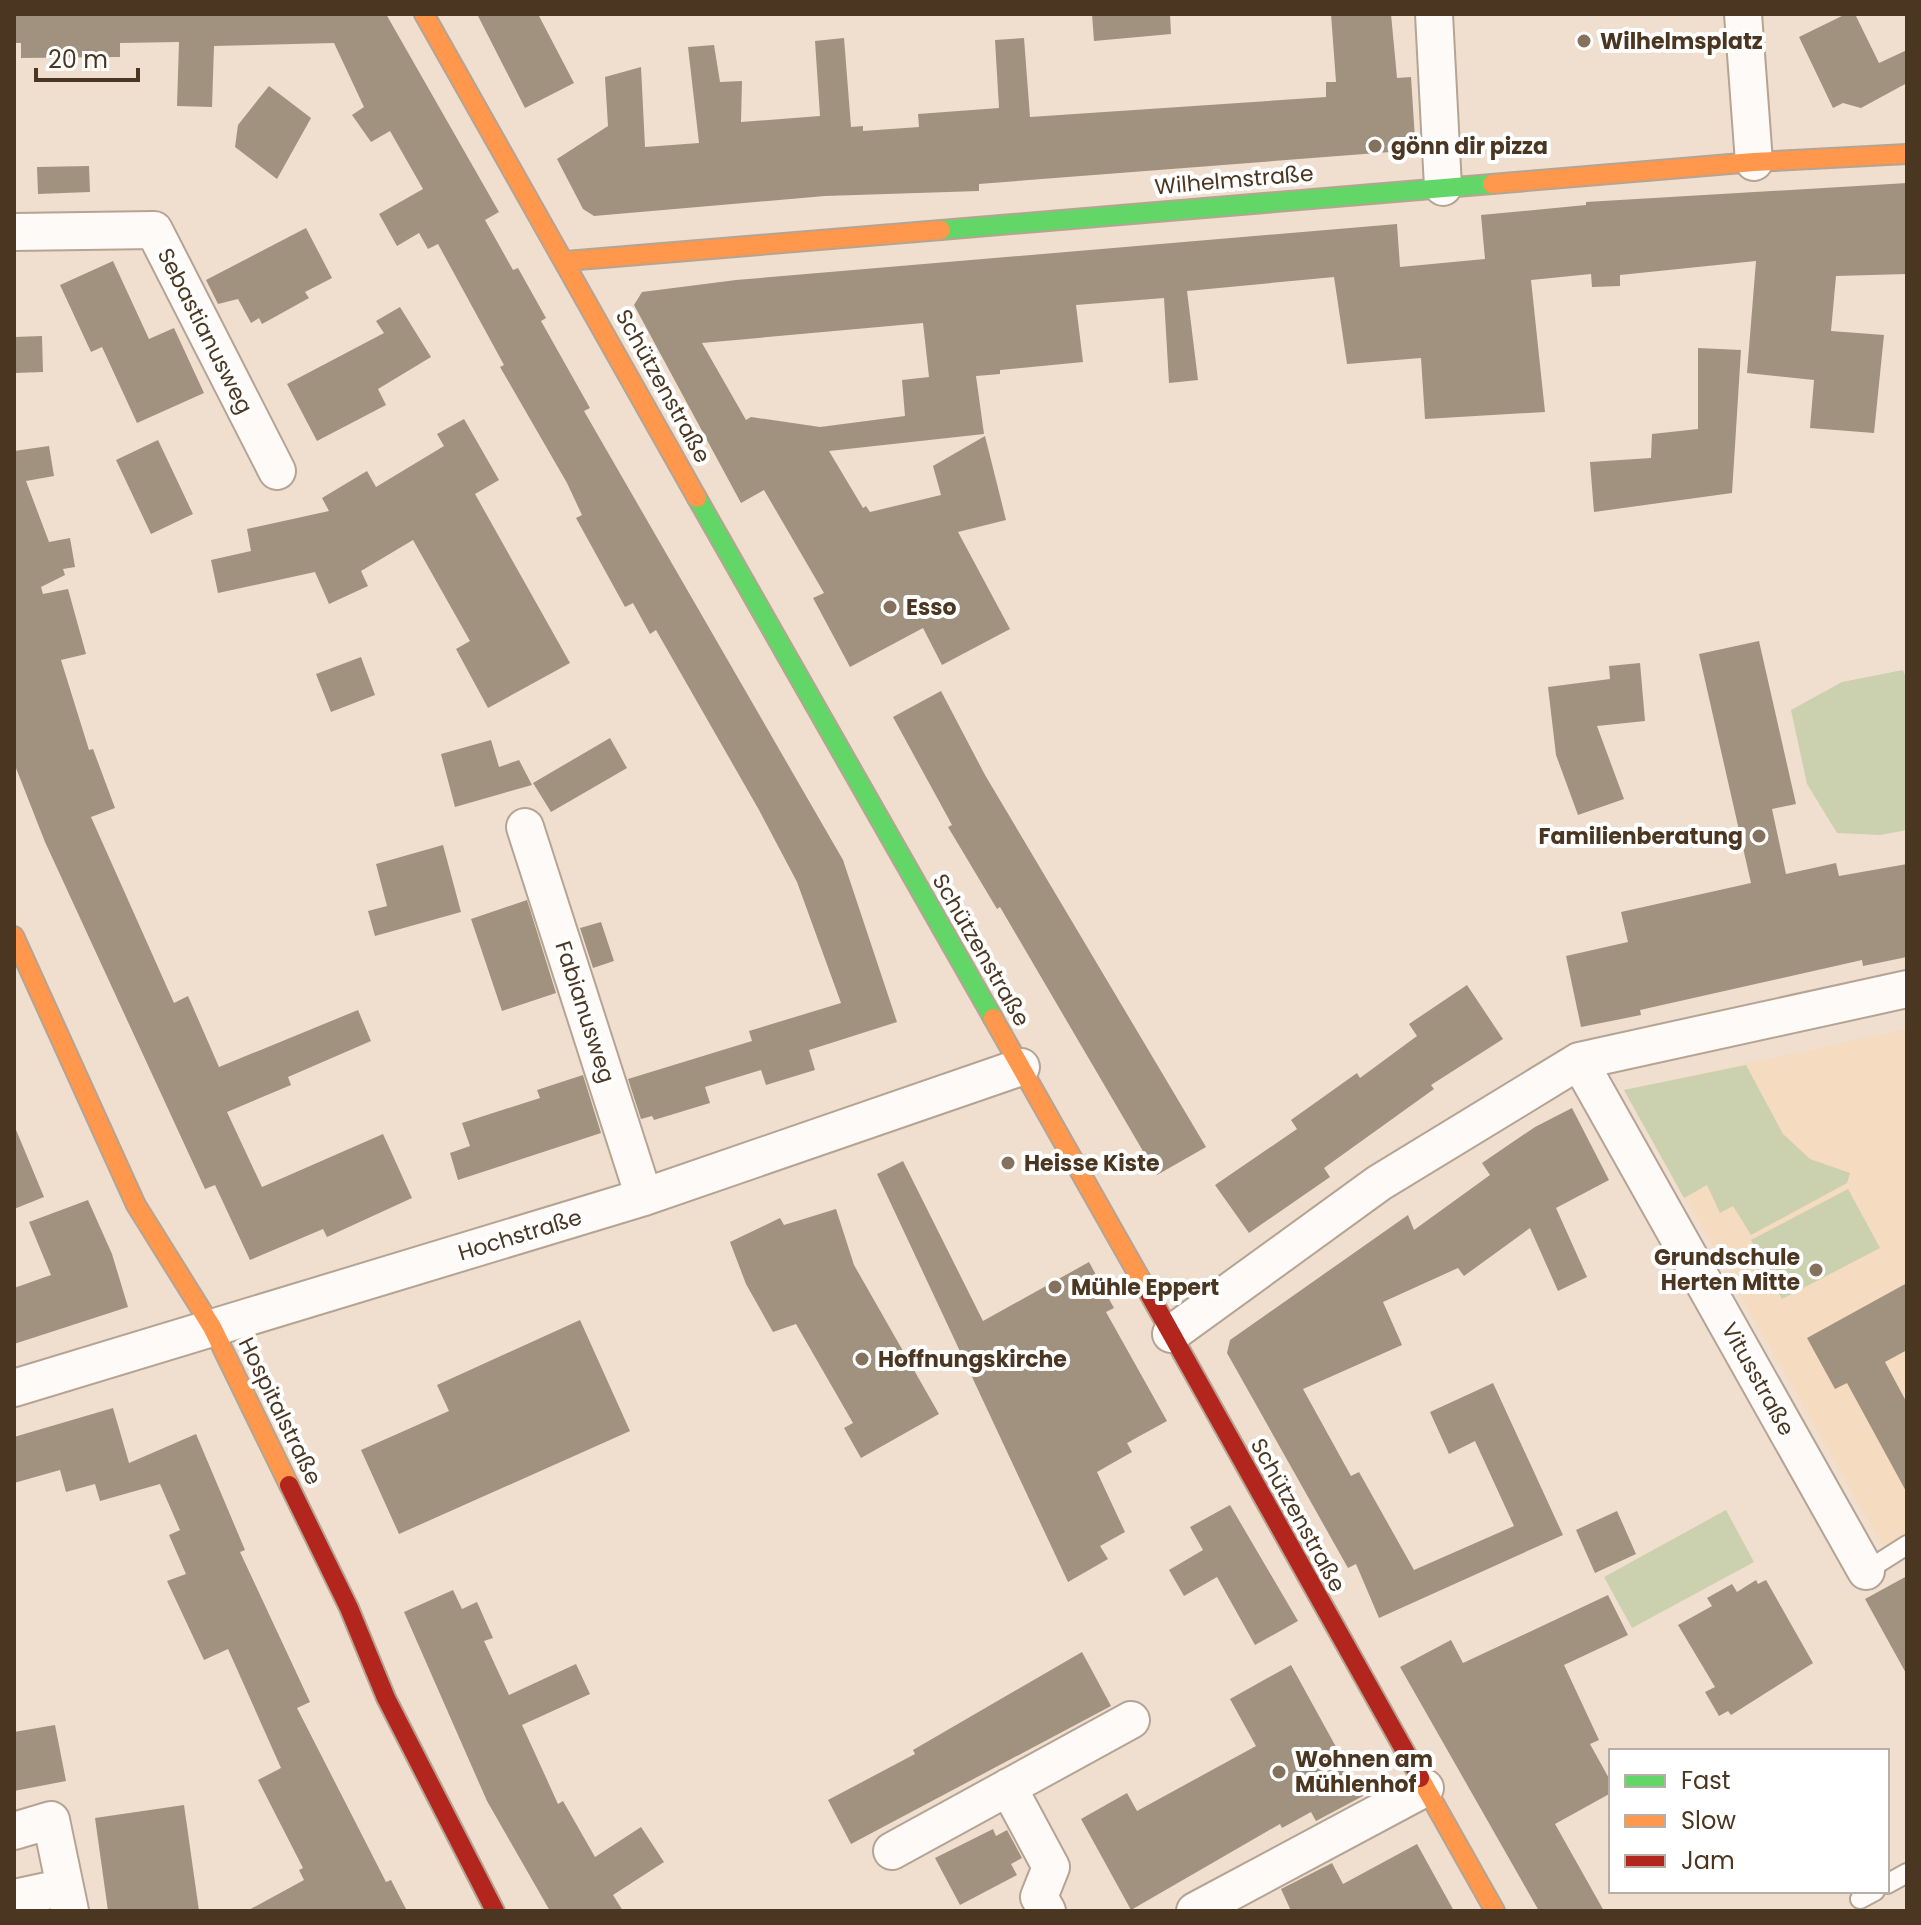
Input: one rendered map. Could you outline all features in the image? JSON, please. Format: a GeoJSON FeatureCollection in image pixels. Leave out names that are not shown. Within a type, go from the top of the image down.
{"type":"FeatureCollection","features":[{"type":"Feature","properties":{"kind":"street","name":"Schützenstraße"},"geometry":{"type":"LineString","coordinates":[[424,14],[1495,1911]]}},
{"type":"Feature","properties":{"kind":"street"},"geometry":{"type":"LineString","coordinates":[[1434,14],[1443,187]]}},
{"type":"Feature","properties":{"kind":"street"},"geometry":{"type":"LineString","coordinates":[[1743,14],[1754,162]]}},
{"type":"Feature","properties":{"kind":"street","name":"Wilhelmstraße"},"geometry":{"type":"LineString","coordinates":[[566,261],[1754,162],[1907,154]]}},
{"type":"Feature","properties":{"kind":"street","name":"Sebastianusweg"},"geometry":{"type":"LineString","coordinates":[[14,232],[154,230],[277,471]]}},
{"type":"Feature","properties":{"kind":"street","name":"Fabianusweg"},"geometry":{"type":"LineString","coordinates":[[525,827],[644,1197]]}},
{"type":"Feature","properties":{"kind":"street","name":"Hospitalstraße"},"geometry":{"type":"LineString","coordinates":[[14,936],[136,1205],[212,1327],[349,1608],[386,1698],[495,1911]]}},
{"type":"Feature","properties":{"kind":"street"},"geometry":{"type":"LineString","coordinates":[[1171,1334],[1379,1183],[1579,1061],[1907,989]]}},
{"type":"Feature","properties":{"kind":"street","name":"Vitusstraße"},"geometry":{"type":"LineString","coordinates":[[1579,1061],[1866,1571]]}},
{"type":"Feature","properties":{"kind":"street","name":"Hochstraße"},"geometry":{"type":"LineString","coordinates":[[14,1388],[644,1197],[1021,1067]]}},
{"type":"Feature","properties":{"kind":"street"},"geometry":{"type":"LineString","coordinates":[[892,1851],[1131,1720]]}},
{"type":"Feature","properties":{"kind":"street"},"geometry":{"type":"LineString","coordinates":[[1008,1787],[1051,1867],[1039,1897],[1047,1911]]}},
{"type":"Feature","properties":{"kind":"street"},"geometry":{"type":"LineString","coordinates":[[1195,1911],[1425,1788]]}},
{"type":"Feature","properties":{"kind":"street"},"geometry":{"type":"LineString","coordinates":[[14,1831],[51,1820],[68,1899],[14,1898]]}},
{"type":"Feature","properties":{"kind":"lane"},"geometry":{"type":"LineString","coordinates":[[14,985],[33,977]]}},
{"type":"Feature","properties":{"kind":"lane"},"geometry":{"type":"LineString","coordinates":[[1866,1571],[1907,1545]]}},
{"type":"Feature","properties":{"kind":"lane"},"geometry":{"type":"LineString","coordinates":[[1889,1883],[1907,1873]]}},
{"type":"Feature","properties":{"kind":"shaded area","name":"Grundschule Herten Mitte"},"geometry":{"type":"Polygon","coordinates":[[[1907,1029],[1907,1551],[1884,1549],[1624,1090],[1907,1029]]]}},
{"type":"Feature","properties":{"kind":"green space"},"geometry":{"type":"Polygon","coordinates":[[[1903,670],[1907,680],[1907,830],[1880,835],[1837,833],[1807,784],[1791,710],[1842,682],[1903,670]]]}},
{"type":"Feature","properties":{"kind":"green space"},"geometry":{"type":"Polygon","coordinates":[[[1746,1065],[1783,1134],[1810,1159],[1850,1173],[1847,1183],[1751,1235],[1733,1206],[1720,1213],[1707,1185],[1684,1198],[1624,1090],[1746,1065]]]}},
{"type":"Feature","properties":{"kind":"green space"},"geometry":{"type":"Polygon","coordinates":[[[1848,1189],[1880,1248],[1782,1299],[1751,1240],[1848,1189]]]}},
{"type":"Feature","properties":{"kind":"green space"},"geometry":{"type":"Polygon","coordinates":[[[1726,1510],[1754,1562],[1632,1628],[1604,1577],[1726,1510]]]}},
{"type":"Feature","properties":{"kind":"building"},"geometry":{"type":"Polygon","coordinates":[[[14,14],[386,14],[499,212],[485,220],[513,270],[518,268],[546,318],[541,321],[590,408],[584,411],[843,860],[897,1022],[809,1050],[815,1070],[766,1085],[761,1070],[705,1087],[710,1103],[654,1120],[652,1116],[641,1119],[628,1079],[752,1041],[749,1031],[841,1003],[797,882],[759,810],[656,630],[650,634],[633,603],[625,607],[576,518],[582,515],[567,483],[500,367],[504,365],[438,244],[428,249],[419,233],[397,246],[379,214],[423,189],[390,131],[371,142],[352,115],[364,107],[334,43],[214,46],[212,107],[177,106],[179,42],[120,43],[120,57],[21,58],[21,43],[14,43],[14,14]]]}},
{"type":"Feature","properties":{"kind":"building"},"geometry":{"type":"Polygon","coordinates":[[[477,14],[538,14],[574,83],[525,108],[477,14]]]}},
{"type":"Feature","properties":{"kind":"building"},"geometry":{"type":"Polygon","coordinates":[[[1092,14],[1170,14],[1171,34],[1094,41],[1092,14]]]}},
{"type":"Feature","properties":{"kind":"building"},"geometry":{"type":"Polygon","coordinates":[[[1331,14],[1391,14],[1397,78],[1411,77],[1415,139],[1403,151],[979,184],[979,191],[825,196],[594,216],[583,209],[557,159],[608,126],[605,77],[641,67],[645,147],[699,143],[688,47],[714,45],[720,82],[742,81],[741,122],[820,116],[815,41],[844,38],[851,127],[863,126],[863,131],[919,127],[918,114],[999,108],[995,40],[1024,38],[1030,117],[1326,97],[1326,82],[1336,82],[1331,14]]]}},
{"type":"Feature","properties":{"kind":"building"},"geometry":{"type":"Polygon","coordinates":[[[1846,14],[1855,14],[1879,63],[1907,50],[1907,83],[1861,108],[1843,103],[1833,108],[1799,37],[1846,14]]]}},
{"type":"Feature","properties":{"kind":"building"},"geometry":{"type":"Polygon","coordinates":[[[269,86],[311,118],[277,179],[235,147],[238,125],[269,86]]]}},
{"type":"Feature","properties":{"kind":"building"},"geometry":{"type":"Polygon","coordinates":[[[89,166],[90,192],[38,194],[37,167],[89,166]]]}},
{"type":"Feature","properties":{"kind":"building"},"geometry":{"type":"Polygon","coordinates":[[[1907,183],[1907,274],[1836,276],[1831,331],[1884,335],[1874,433],[1810,428],[1814,380],[1747,373],[1756,261],[1620,275],[1620,286],[1592,287],[1591,274],[1531,280],[1545,412],[1425,419],[1421,358],[1347,364],[1334,277],[1187,291],[1198,380],[1169,383],[1164,298],[1076,305],[1083,362],[1000,370],[1000,374],[976,376],[984,434],[829,451],[863,508],[866,506],[870,512],[941,495],[933,466],[985,436],[1006,520],[958,532],[1010,629],[942,665],[923,628],[850,667],[813,598],[824,593],[764,490],[741,503],[634,305],[642,292],[736,280],[1397,224],[1400,267],[1485,259],[1481,215],[1586,205],[1586,202],[1907,183]],[[923,323],[702,343],[746,420],[751,417],[820,427],[905,416],[902,380],[929,377],[923,323]]]}},
{"type":"Feature","properties":{"kind":"building"},"geometry":{"type":"Polygon","coordinates":[[[306,228],[332,278],[305,292],[309,298],[262,324],[259,318],[251,323],[238,299],[218,304],[206,280],[306,228]]]}},
{"type":"Feature","properties":{"kind":"building"},"geometry":{"type":"Polygon","coordinates":[[[113,261],[149,339],[174,328],[204,393],[137,423],[102,347],[91,352],[60,285],[113,261]]]}},
{"type":"Feature","properties":{"kind":"building"},"geometry":{"type":"Polygon","coordinates":[[[400,307],[431,357],[378,389],[386,405],[317,441],[287,384],[384,333],[376,321],[400,307]]]}},
{"type":"Feature","properties":{"kind":"building"},"geometry":{"type":"Polygon","coordinates":[[[42,336],[43,372],[14,373],[14,337],[42,336]]]}},
{"type":"Feature","properties":{"kind":"building"},"geometry":{"type":"Polygon","coordinates":[[[1698,348],[1741,350],[1732,493],[1594,512],[1590,462],[1651,458],[1652,434],[1698,429],[1698,348]]]}},
{"type":"Feature","properties":{"kind":"building"},"geometry":{"type":"Polygon","coordinates":[[[464,419],[499,480],[475,494],[570,663],[488,708],[456,649],[470,641],[413,540],[361,571],[368,586],[329,604],[315,572],[218,593],[211,560],[251,551],[247,529],[329,511],[322,498],[367,471],[376,487],[444,446],[437,434],[464,419]]]}},
{"type":"Feature","properties":{"kind":"building"},"geometry":{"type":"Polygon","coordinates":[[[158,440],[193,514],[151,534],[116,460],[158,440]]]}},
{"type":"Feature","properties":{"kind":"building"},"geometry":{"type":"Polygon","coordinates":[[[49,446],[54,476],[26,481],[49,542],[70,538],[75,567],[63,569],[65,575],[41,587],[43,594],[68,589],[86,654],[61,660],[89,750],[93,749],[115,808],[91,817],[174,1003],[188,996],[219,1067],[358,1010],[371,1041],[288,1077],[291,1085],[227,1112],[262,1187],[383,1134],[412,1198],[327,1237],[323,1229],[250,1260],[215,1185],[205,1189],[45,842],[14,763],[14,451],[49,446]]]}},
{"type":"Feature","properties":{"kind":"building","name":"Familienberatung"},"geometry":{"type":"Polygon","coordinates":[[[1759,641],[1796,804],[1772,809],[1786,874],[1836,863],[1839,876],[1907,864],[1907,957],[1863,966],[1862,960],[1640,1010],[1641,1015],[1581,1027],[1566,956],[1628,942],[1621,912],[1751,883],[1699,654],[1759,641]]]}},
{"type":"Feature","properties":{"kind":"building"},"geometry":{"type":"Polygon","coordinates":[[[361,657],[375,695],[331,712],[316,674],[361,657]]]}},
{"type":"Feature","properties":{"kind":"building"},"geometry":{"type":"Polygon","coordinates":[[[1640,663],[1645,721],[1597,726],[1624,799],[1578,815],[1556,755],[1548,687],[1610,679],[1609,666],[1640,663]]]}},
{"type":"Feature","properties":{"kind":"building"},"geometry":{"type":"Polygon","coordinates":[[[941,691],[985,775],[1206,1147],[1157,1175],[1000,907],[997,909],[948,827],[952,825],[893,717],[941,691]]]}},
{"type":"Feature","properties":{"kind":"building"},"geometry":{"type":"Polygon","coordinates":[[[610,738],[627,768],[551,812],[533,783],[610,738]]]}},
{"type":"Feature","properties":{"kind":"building"},"geometry":{"type":"Polygon","coordinates":[[[491,740],[499,767],[519,760],[532,785],[455,807],[441,754],[491,740]]]}},
{"type":"Feature","properties":{"kind":"building"},"geometry":{"type":"Polygon","coordinates":[[[443,845],[461,912],[375,936],[368,911],[387,906],[376,864],[443,845]]]}},
{"type":"Feature","properties":{"kind":"building"},"geometry":{"type":"Polygon","coordinates":[[[527,900],[556,993],[502,1011],[471,919],[527,900]]]}},
{"type":"Feature","properties":{"kind":"building"},"geometry":{"type":"Polygon","coordinates":[[[601,922],[614,961],[593,968],[580,928],[601,922]]]}},
{"type":"Feature","properties":{"kind":"building"},"geometry":{"type":"Polygon","coordinates":[[[1467,985],[1503,1039],[1431,1085],[1434,1089],[1324,1168],[1330,1177],[1249,1233],[1215,1185],[1297,1129],[1291,1120],[1357,1073],[1360,1078],[1417,1036],[1409,1024],[1467,985]]]}},
{"type":"Feature","properties":{"kind":"building"},"geometry":{"type":"Polygon","coordinates":[[[583,1075],[601,1133],[458,1180],[450,1153],[470,1146],[462,1123],[540,1098],[537,1090],[583,1075]]]}},
{"type":"Feature","properties":{"kind":"building"},"geometry":{"type":"Polygon","coordinates":[[[1572,1108],[1609,1180],[1556,1208],[1587,1277],[1558,1291],[1530,1228],[1464,1276],[1458,1268],[1383,1302],[1402,1345],[1303,1389],[1351,1476],[1359,1472],[1414,1570],[1514,1526],[1475,1441],[1449,1454],[1430,1412],[1493,1383],[1563,1535],[1379,1618],[1356,1564],[1348,1568],[1227,1353],[1230,1340],[1408,1215],[1414,1230],[1490,1175],[1482,1163],[1535,1127],[1572,1108]]]}},
{"type":"Feature","properties":{"kind":"building"},"geometry":{"type":"Polygon","coordinates":[[[14,1125],[44,1197],[14,1209],[14,1125]]]}},
{"type":"Feature","properties":{"kind":"building"},"geometry":{"type":"Polygon","coordinates":[[[903,1161],[983,1321],[1089,1262],[1114,1308],[1106,1312],[1167,1421],[1127,1443],[1132,1452],[1097,1472],[1125,1532],[1100,1546],[1108,1559],[1068,1582],[877,1174],[903,1161]]]}},
{"type":"Feature","properties":{"kind":"building"},"geometry":{"type":"Polygon","coordinates":[[[88,1200],[112,1254],[128,1307],[14,1344],[14,1288],[51,1275],[29,1222],[88,1200]]]}},
{"type":"Feature","properties":{"kind":"building","name":"Hoffnungskirche"},"geometry":{"type":"Polygon","coordinates":[[[836,1209],[854,1265],[939,1414],[861,1458],[844,1428],[853,1423],[796,1324],[773,1332],[746,1284],[730,1242],[780,1218],[784,1225],[836,1209]]]}},
{"type":"Feature","properties":{"kind":"building"},"geometry":{"type":"Polygon","coordinates":[[[1907,1283],[1907,1350],[1885,1362],[1907,1403],[1907,1493],[1847,1383],[1835,1389],[1807,1338],[1907,1283]]]}},
{"type":"Feature","properties":{"kind":"building"},"geometry":{"type":"Polygon","coordinates":[[[580,1320],[630,1431],[399,1534],[361,1450],[449,1411],[437,1385],[580,1320]]]}},
{"type":"Feature","properties":{"kind":"building"},"geometry":{"type":"Polygon","coordinates":[[[113,1408],[129,1463],[196,1434],[245,1550],[240,1552],[310,1702],[297,1708],[386,1882],[391,1880],[407,1911],[247,1911],[304,1880],[299,1870],[303,1868],[258,1780],[281,1768],[228,1649],[204,1660],[167,1581],[186,1574],[169,1535],[180,1530],[160,1484],[100,1501],[95,1484],[66,1492],[60,1470],[14,1483],[14,1437],[113,1408]]]}},
{"type":"Feature","properties":{"kind":"building"},"geometry":{"type":"Polygon","coordinates":[[[1230,1505],[1298,1621],[1255,1645],[1217,1577],[1184,1596],[1169,1570],[1203,1550],[1190,1527],[1230,1505]]]}},
{"type":"Feature","properties":{"kind":"building"},"geometry":{"type":"Polygon","coordinates":[[[1617,1511],[1636,1554],[1595,1573],[1576,1530],[1617,1511]]]}},
{"type":"Feature","properties":{"kind":"building"},"geometry":{"type":"Polygon","coordinates":[[[1907,1576],[1907,1675],[1865,1599],[1907,1576]]]}},
{"type":"Feature","properties":{"kind":"building"},"geometry":{"type":"Polygon","coordinates":[[[1756,1580],[1758,1584],[1766,1580],[1813,1663],[1731,1715],[1728,1711],[1719,1716],[1705,1692],[1715,1687],[1678,1625],[1712,1606],[1707,1598],[1732,1584],[1737,1592],[1756,1580]]]}},
{"type":"Feature","properties":{"kind":"building"},"geometry":{"type":"Polygon","coordinates":[[[453,1590],[462,1609],[477,1602],[493,1638],[484,1641],[509,1695],[576,1664],[590,1694],[522,1725],[558,1804],[563,1801],[595,1857],[641,1827],[664,1862],[613,1895],[623,1911],[550,1911],[487,1801],[404,1612],[453,1590]]]}},
{"type":"Feature","properties":{"kind":"building"},"geometry":{"type":"Polygon","coordinates":[[[1608,1595],[1628,1635],[1564,1665],[1599,1740],[1590,1744],[1609,1778],[1609,1794],[1555,1824],[1604,1911],[1539,1911],[1400,1667],[1451,1640],[1463,1663],[1608,1595]]]}},
{"type":"Feature","properties":{"kind":"building"},"geometry":{"type":"Polygon","coordinates":[[[1082,1652],[1111,1706],[851,1844],[828,1800],[915,1754],[913,1750],[1082,1652]]]}},
{"type":"Feature","properties":{"kind":"building","name":"Wohnen am Mühlenhof"},"geometry":{"type":"Polygon","coordinates":[[[1291,1665],[1363,1796],[1316,1821],[1311,1812],[1282,1828],[1280,1824],[1131,1910],[1081,1819],[1127,1793],[1137,1811],[1256,1746],[1230,1699],[1291,1665]]]}},
{"type":"Feature","properties":{"kind":"building"},"geometry":{"type":"Polygon","coordinates":[[[55,1725],[66,1781],[14,1791],[14,1732],[55,1725]]]}},
{"type":"Feature","properties":{"kind":"building"},"geometry":{"type":"Polygon","coordinates":[[[184,1805],[199,1911],[108,1911],[95,1818],[184,1805]]]}},
{"type":"Feature","properties":{"kind":"building"},"geometry":{"type":"Polygon","coordinates":[[[993,1829],[996,1836],[1007,1830],[1022,1858],[1011,1864],[1017,1875],[960,1905],[935,1858],[993,1829]]]}},
{"type":"Feature","properties":{"kind":"building"},"geometry":{"type":"Polygon","coordinates":[[[1417,1844],[1454,1911],[1291,1911],[1281,1889],[1332,1863],[1343,1884],[1417,1844]]]}},
{"type":"Feature","properties":{"kind":"traffic: fast"},"geometry":{"type":"LineString","coordinates":[[941,230],[1492,184]]}},
{"type":"Feature","properties":{"kind":"traffic: fast"},"geometry":{"type":"LineString","coordinates":[[697,498],[993,1018]]}},
{"type":"Feature","properties":{"kind":"traffic: slow"},"geometry":{"type":"LineString","coordinates":[[424,14],[697,498]]}},
{"type":"Feature","properties":{"kind":"traffic: slow"},"geometry":{"type":"LineString","coordinates":[[1492,184],[1754,162],[1907,154]]}},
{"type":"Feature","properties":{"kind":"traffic: slow"},"geometry":{"type":"LineString","coordinates":[[566,261],[941,230]]}},
{"type":"Feature","properties":{"kind":"traffic: slow"},"geometry":{"type":"LineString","coordinates":[[14,936],[136,1205],[212,1327],[289,1485]]}},
{"type":"Feature","properties":{"kind":"traffic: slow"},"geometry":{"type":"LineString","coordinates":[[993,1018],[1148,1292]]}},
{"type":"Feature","properties":{"kind":"traffic: slow"},"geometry":{"type":"LineString","coordinates":[[1420,1778],[1495,1911]]}},
{"type":"Feature","properties":{"kind":"traffic: jam"},"geometry":{"type":"LineString","coordinates":[[1148,1292],[1420,1778]]}},
{"type":"Feature","properties":{"kind":"traffic: jam"},"geometry":{"type":"LineString","coordinates":[[289,1485],[349,1608],[386,1698],[495,1911]]}},
{"type":"Feature","properties":{"kind":"place","name":"Wilhelmsplatz"},"geometry":{"type":"Point","coordinates":[1584,41]}},
{"type":"Feature","properties":{"kind":"place","name":"gönn dir pizza"},"geometry":{"type":"Point","coordinates":[1375,146]}},
{"type":"Feature","properties":{"kind":"place","name":"Esso"},"geometry":{"type":"Point","coordinates":[890,607]}},
{"type":"Feature","properties":{"kind":"place","name":"Familienberatung"},"geometry":{"type":"Point","coordinates":[1759,836]}},
{"type":"Feature","properties":{"kind":"place","name":"Heisse Kiste"},"geometry":{"type":"Point","coordinates":[1008,1163]}},
{"type":"Feature","properties":{"kind":"place","name":"Grundschule Herten Mitte"},"geometry":{"type":"Point","coordinates":[1816,1270]}},
{"type":"Feature","properties":{"kind":"place","name":"Mühle Eppert"},"geometry":{"type":"Point","coordinates":[1055,1287]}},
{"type":"Feature","properties":{"kind":"place","name":"Hoffnungskirche"},"geometry":{"type":"Point","coordinates":[862,1359]}},
{"type":"Feature","properties":{"kind":"place","name":"Wohnen am Mühlenhof"},"geometry":{"type":"Point","coordinates":[1279,1772]}}]}
